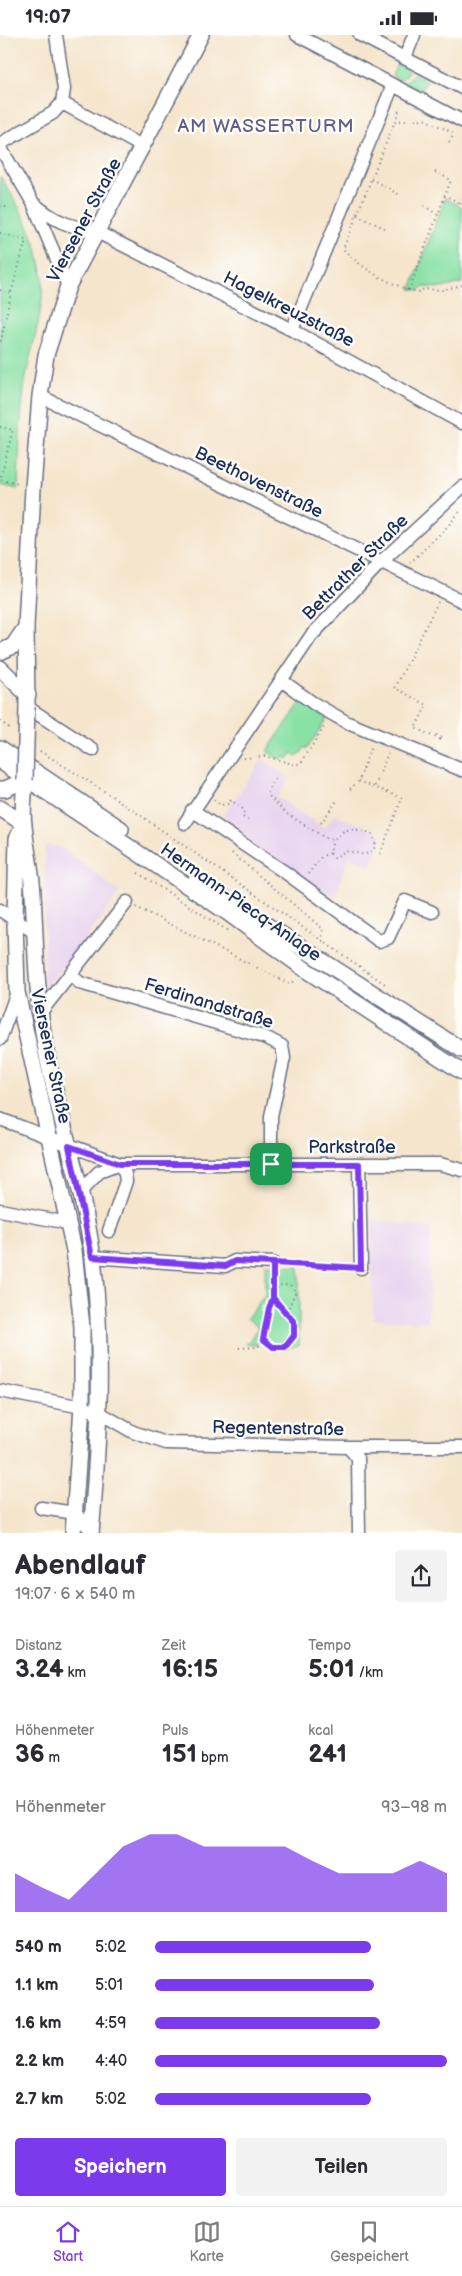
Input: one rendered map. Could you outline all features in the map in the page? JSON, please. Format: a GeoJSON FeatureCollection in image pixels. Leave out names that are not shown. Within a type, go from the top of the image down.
{"type":"FeatureCollection","features":[{"type":"Feature","properties":{"kind":"main road","name":"Viersener Straße"},"geometry":{"type":"LineString","coordinates":[[91,1532],[100,1413],[100,1365],[92,1257],[80,1192],[46,1051],[40,1013],[36,985],[33,893],[24,824],[28,701],[26,627],[33,487],[40,396],[46,355],[68,286],[202,35]]}},
{"type":"Feature","properties":{"kind":"main road"},"geometry":{"type":"LineString","coordinates":[[0,652],[13,646],[26,627]]}},
{"type":"Feature","properties":{"kind":"main road"},"geometry":{"type":"LineString","coordinates":[[0,668],[28,701]]}},
{"type":"Feature","properties":{"kind":"main road","name":"Hermann-Piecq-Anlage"},"geometry":{"type":"LineString","coordinates":[[0,748],[154,852],[462,1050]]}},
{"type":"Feature","properties":{"kind":"main road","name":"Hermann-Piecq-Anlage"},"geometry":{"type":"LineString","coordinates":[[0,761],[228,913],[314,975],[462,1072]]}},
{"type":"Feature","properties":{"kind":"main road"},"geometry":{"type":"LineString","coordinates":[[0,789],[25,780]]}},
{"type":"Feature","properties":{"kind":"main road"},"geometry":{"type":"LineString","coordinates":[[0,808],[24,824]]}},
{"type":"Feature","properties":{"kind":"main road","name":"Viersener Straße"},"geometry":{"type":"LineString","coordinates":[[24,824],[16,839],[14,920],[17,992],[74,1250],[82,1327],[82,1407],[73,1533]]}},
{"type":"Feature","properties":{"kind":"street"},"geometry":{"type":"LineString","coordinates":[[56,35],[64,89],[62,103],[54,113],[0,145],[33,203],[68,286]]}},
{"type":"Feature","properties":{"kind":"street"},"geometry":{"type":"LineString","coordinates":[[297,35],[462,121]]}},
{"type":"Feature","properties":{"kind":"street"},"geometry":{"type":"LineString","coordinates":[[360,35],[462,88]]}},
{"type":"Feature","properties":{"kind":"street"},"geometry":{"type":"LineString","coordinates":[[405,58],[414,35]]}},
{"type":"Feature","properties":{"kind":"street"},"geometry":{"type":"LineString","coordinates":[[292,330],[393,85]]}},
{"type":"Feature","properties":{"kind":"street"},"geometry":{"type":"LineString","coordinates":[[62,103],[143,147]]}},
{"type":"Feature","properties":{"kind":"street","name":"Hagelkreuzstraße"},"geometry":{"type":"LineString","coordinates":[[33,203],[64,225],[97,232],[292,330],[462,423]]}},
{"type":"Feature","properties":{"kind":"street","name":"Beethovenstraße"},"geometry":{"type":"LineString","coordinates":[[40,396],[462,601]]}},
{"type":"Feature","properties":{"kind":"street","name":"Bettrather Straße"},"geometry":{"type":"LineString","coordinates":[[185,823],[203,793],[311,636],[382,561],[462,487]]}},
{"type":"Feature","properties":{"kind":"street"},"geometry":{"type":"LineString","coordinates":[[281,680],[313,703],[333,714],[392,742],[462,770]]}},
{"type":"Feature","properties":{"kind":"street"},"geometry":{"type":"LineString","coordinates":[[28,701],[93,750]]}},
{"type":"Feature","properties":{"kind":"street"},"geometry":{"type":"LineString","coordinates":[[192,810],[286,873],[379,941],[388,938],[405,901],[432,911]]}},
{"type":"Feature","properties":{"kind":"street"},"geometry":{"type":"LineString","coordinates":[[40,1013],[127,903]]}},
{"type":"Feature","properties":{"kind":"street"},"geometry":{"type":"LineString","coordinates":[[0,910],[34,932]]}},
{"type":"Feature","properties":{"kind":"street","name":"Ferdinandstraße"},"geometry":{"type":"LineString","coordinates":[[70,974],[80,983],[267,1038],[282,1046],[284,1057],[271,1116],[271,1164]]}},
{"type":"Feature","properties":{"kind":"street"},"geometry":{"type":"LineString","coordinates":[[0,1039],[17,992]]}},
{"type":"Feature","properties":{"kind":"street","name":"Parkstraße"},"geometry":{"type":"LineString","coordinates":[[0,1119],[120,1164],[440,1164],[462,1170]]}},
{"type":"Feature","properties":{"kind":"street"},"geometry":{"type":"LineString","coordinates":[[109,1231],[126,1181],[120,1164]]}},
{"type":"Feature","properties":{"kind":"street","name":"Parkstraße"},"geometry":{"type":"LineString","coordinates":[[80,1192],[99,1172],[120,1164]]}},
{"type":"Feature","properties":{"kind":"street"},"geometry":{"type":"LineString","coordinates":[[359,1164],[361,1268]]}},
{"type":"Feature","properties":{"kind":"street"},"geometry":{"type":"LineString","coordinates":[[0,1210],[68,1223]]}},
{"type":"Feature","properties":{"kind":"street"},"geometry":{"type":"LineString","coordinates":[[92,1257],[225,1266],[235,1261],[273,1263]]}},
{"type":"Feature","properties":{"kind":"street","name":"Regentenstraße"},"geometry":{"type":"LineString","coordinates":[[0,1391],[82,1407],[100,1413],[133,1432],[166,1443],[348,1447],[462,1447]]}},
{"type":"Feature","properties":{"kind":"street"},"geometry":{"type":"LineString","coordinates":[[348,1447],[358,1458],[359,1533]]}},
{"type":"Feature","properties":{"kind":"street"},"geometry":{"type":"LineString","coordinates":[[41,1509],[75,1513],[91,1532]]}},
{"type":"Feature","properties":{"kind":"path"},"geometry":{"type":"LineString","coordinates":[[399,111],[343,249],[380,279],[409,290],[421,292],[423,289],[442,290],[462,285]]}},
{"type":"Feature","properties":{"kind":"path"},"geometry":{"type":"LineString","coordinates":[[395,121],[424,119],[455,134],[449,142]]}},
{"type":"Feature","properties":{"kind":"path"},"geometry":{"type":"LineString","coordinates":[[409,290],[450,180],[435,172]]}},
{"type":"Feature","properties":{"kind":"path"},"geometry":{"type":"LineString","coordinates":[[371,179],[400,195]]}},
{"type":"Feature","properties":{"kind":"path"},"geometry":{"type":"LineString","coordinates":[[444,195],[461,204],[462,198]]}},
{"type":"Feature","properties":{"kind":"path"},"geometry":{"type":"LineString","coordinates":[[0,206],[9,208]]}},
{"type":"Feature","properties":{"kind":"path"},"geometry":{"type":"LineString","coordinates":[[424,206],[438,214]]}},
{"type":"Feature","properties":{"kind":"path"},"geometry":{"type":"LineString","coordinates":[[357,215],[388,230]]}},
{"type":"Feature","properties":{"kind":"path"},"geometry":{"type":"LineString","coordinates":[[0,233],[26,240],[11,293],[0,345]]}},
{"type":"Feature","properties":{"kind":"path"},"geometry":{"type":"LineString","coordinates":[[0,290],[11,293]]}},
{"type":"Feature","properties":{"kind":"path"},"geometry":{"type":"LineString","coordinates":[[0,427],[13,430],[0,480],[33,487]]}},
{"type":"Feature","properties":{"kind":"path"},"geometry":{"type":"LineString","coordinates":[[402,571],[447,527],[462,509]]}},
{"type":"Feature","properties":{"kind":"path"},"geometry":{"type":"LineString","coordinates":[[432,613],[395,688],[427,705],[415,728],[441,740],[442,738],[436,735]]}},
{"type":"Feature","properties":{"kind":"path"},"geometry":{"type":"LineString","coordinates":[[244,758],[265,756],[296,765],[304,763],[333,714]]}},
{"type":"Feature","properties":{"kind":"path"},"geometry":{"type":"LineString","coordinates":[[0,721],[16,733]]}},
{"type":"Feature","properties":{"kind":"path"},"geometry":{"type":"LineString","coordinates":[[350,789],[359,781],[376,734]]}},
{"type":"Feature","properties":{"kind":"path"},"geometry":{"type":"LineString","coordinates":[[375,787],[392,742]]}},
{"type":"Feature","properties":{"kind":"path"},"geometry":{"type":"LineString","coordinates":[[40,750],[322,940],[323,929],[225,847]]}},
{"type":"Feature","properties":{"kind":"path"},"geometry":{"type":"LineString","coordinates":[[275,779],[268,790],[268,795],[288,814],[326,839],[333,840]]}},
{"type":"Feature","properties":{"kind":"path"},"geometry":{"type":"LineString","coordinates":[[359,781],[402,798],[380,854]]}},
{"type":"Feature","properties":{"kind":"path"},"geometry":{"type":"LineString","coordinates":[[203,793],[220,805],[229,804],[232,801],[244,809],[244,817],[248,820]]}},
{"type":"Feature","properties":{"kind":"path"},"geometry":{"type":"LineString","coordinates":[[322,823],[338,799]]}},
{"type":"Feature","properties":{"kind":"path"},"geometry":{"type":"LineString","coordinates":[[392,825],[396,827]]}},
{"type":"Feature","properties":{"kind":"path"},"geometry":{"type":"LineString","coordinates":[[346,831],[365,831],[372,834],[376,845],[372,851],[365,855],[345,851],[336,858],[330,853],[333,840],[346,831]]}},
{"type":"Feature","properties":{"kind":"path"},"geometry":{"type":"LineString","coordinates":[[302,870],[310,875],[322,856],[330,853]]}},
{"type":"Feature","properties":{"kind":"path"},"geometry":{"type":"LineString","coordinates":[[127,903],[290,983],[299,977]]}},
{"type":"Feature","properties":{"kind":"path"},"geometry":{"type":"LineString","coordinates":[[263,1339],[273,1347],[285,1347],[294,1336],[294,1322],[273,1298],[273,1263],[361,1268]]}},
{"type":"Feature","properties":{"kind":"path"},"geometry":{"type":"LineString","coordinates":[[239,1349],[258,1347],[263,1339],[269,1308],[279,1285],[290,1285],[296,1291],[286,1313]]}},
{"type":"Feature","properties":{"kind":"shaded area"},"geometry":{"type":"Polygon","coordinates":[[[262,759],[289,778],[277,797],[324,828],[335,814],[383,835],[371,866],[349,857],[335,896],[315,887],[219,822],[262,759]]]}},
{"type":"Feature","properties":{"kind":"shaded area"},"geometry":{"type":"Polygon","coordinates":[[[45,845],[61,847],[120,892],[69,961],[44,988],[45,845]]]}},
{"type":"Feature","properties":{"kind":"shaded area"},"geometry":{"type":"Polygon","coordinates":[[[371,1219],[431,1228],[428,1322],[373,1319],[371,1219]]]}},
{"type":"Feature","properties":{"kind":"green space"},"geometry":{"type":"Polygon","coordinates":[[[397,64],[409,71],[401,80],[392,76],[397,64]]]}},
{"type":"Feature","properties":{"kind":"green space"},"geometry":{"type":"Polygon","coordinates":[[[414,73],[428,81],[420,90],[405,83],[414,73]]]}},
{"type":"Feature","properties":{"kind":"green space"},"geometry":{"type":"Polygon","coordinates":[[[0,176],[19,208],[35,242],[43,281],[41,310],[23,395],[18,489],[0,485],[0,176]]]}},
{"type":"Feature","properties":{"kind":"green space"},"geometry":{"type":"Polygon","coordinates":[[[445,198],[462,207],[462,283],[442,288],[423,287],[420,290],[411,289],[445,198]]]}},
{"type":"Feature","properties":{"kind":"green space"},"geometry":{"type":"Polygon","coordinates":[[[302,701],[327,718],[307,749],[305,747],[296,756],[292,753],[288,759],[285,757],[279,759],[267,751],[302,701]]]}},
{"type":"Feature","properties":{"kind":"green space"},"geometry":{"type":"Polygon","coordinates":[[[265,1265],[299,1267],[299,1345],[279,1349],[270,1347],[260,1341],[257,1345],[246,1344],[259,1328],[247,1318],[265,1295],[265,1265]]]}},
{"type":"Feature","properties":{"kind":"district","name":"AM WASSERTURM"},"geometry":{"type":"Point","coordinates":[266,125]}},
{"type":"Feature","properties":{"kind":"route"},"geometry":{"type":"LineString","coordinates":[[271,1164],[120,1164],[69,1146],[92,1257],[225,1266],[235,1261],[273,1263],[273,1298],[269,1308],[263,1339],[273,1347],[285,1347],[294,1336],[294,1322],[273,1298],[273,1263],[361,1268],[359,1164],[271,1164]]}}]}
